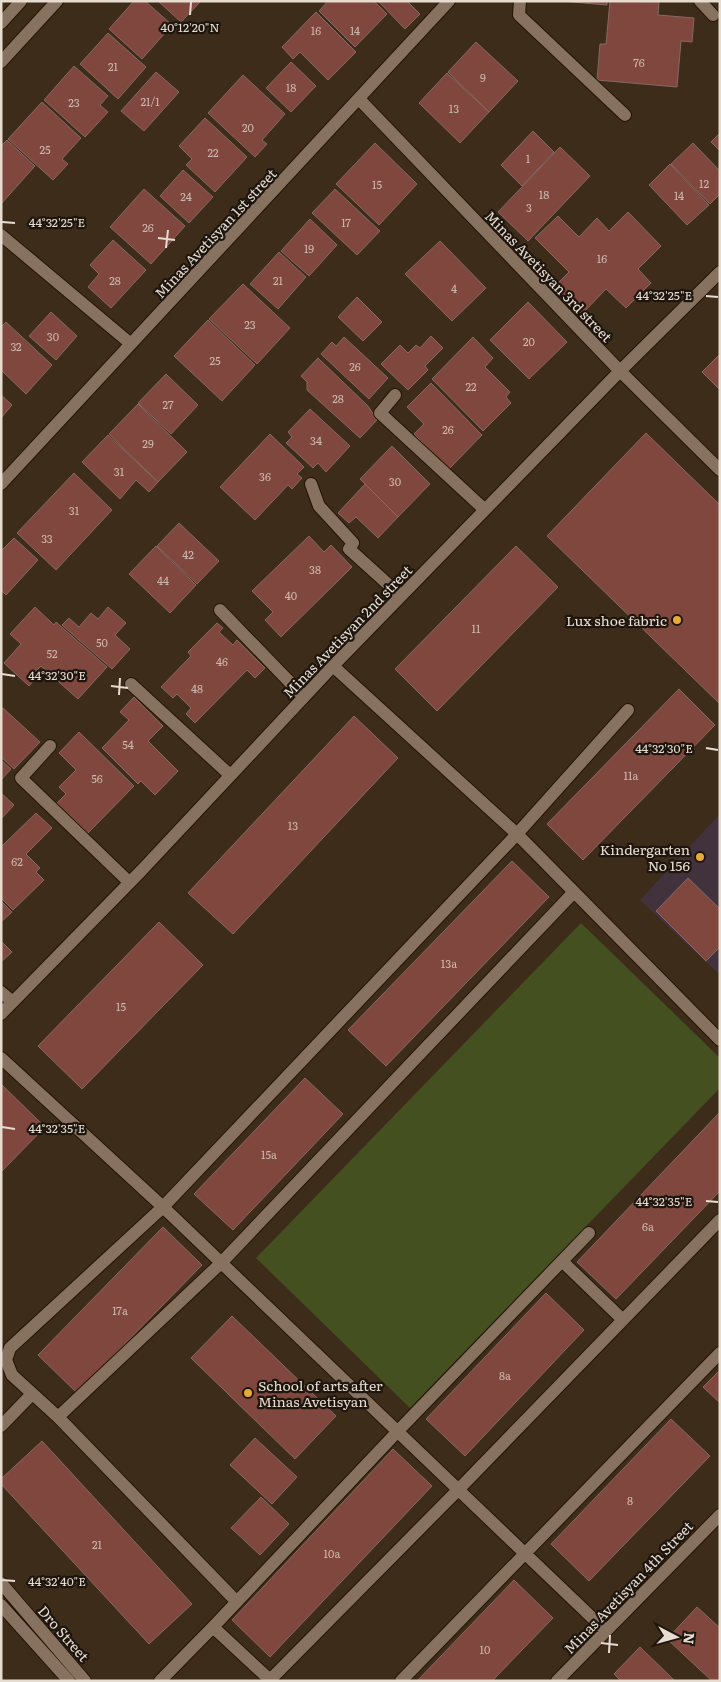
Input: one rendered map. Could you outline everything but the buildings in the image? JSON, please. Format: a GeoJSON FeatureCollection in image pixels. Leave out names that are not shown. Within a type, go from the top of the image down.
{"type":"FeatureCollection","features":[{"type":"Feature","properties":{"kind":"street"},"geometry":{"type":"LineString","coordinates":[[1,23],[21,1]]}},
{"type":"Feature","properties":{"kind":"street"},"geometry":{"type":"LineString","coordinates":[[1,62],[57,1]]}},
{"type":"Feature","properties":{"kind":"street","name":"Minas Avetisyan 1st street"},"geometry":{"type":"LineString","coordinates":[[1,484],[449,1]]}},
{"type":"Feature","properties":{"kind":"street"},"geometry":{"type":"LineString","coordinates":[[520,1],[520,15],[625,115]]}},
{"type":"Feature","properties":{"kind":"street"},"geometry":{"type":"LineString","coordinates":[[700,1],[712,15]]}},
{"type":"Feature","properties":{"kind":"street","name":"Minas Avetisyan 3rd street"},"geometry":{"type":"LineString","coordinates":[[359,99],[620,371],[720,470]]}},
{"type":"Feature","properties":{"kind":"street"},"geometry":{"type":"LineString","coordinates":[[1,235],[132,344]]}},
{"type":"Feature","properties":{"kind":"street","name":"Minas Avetisyan 2nd street"},"geometry":{"type":"LineString","coordinates":[[1,1014],[333,666],[620,371],[720,272]]}},
{"type":"Feature","properties":{"kind":"street"},"geometry":{"type":"LineString","coordinates":[[395,395],[380,413],[485,510]]}},
{"type":"Feature","properties":{"kind":"street"},"geometry":{"type":"LineString","coordinates":[[311,484],[320,506],[353,543],[349,549],[401,596]]}},
{"type":"Feature","properties":{"kind":"street"},"geometry":{"type":"LineString","coordinates":[[220,610],[304,697]]}},
{"type":"Feature","properties":{"kind":"street"},"geometry":{"type":"LineString","coordinates":[[333,666],[517,834],[720,1040]]}},
{"type":"Feature","properties":{"kind":"street"},"geometry":{"type":"LineString","coordinates":[[131,684],[230,775]]}},
{"type":"Feature","properties":{"kind":"street"},"geometry":{"type":"LineString","coordinates":[[237,1602],[58,1418],[12,1375],[6,1360],[10,1348],[163,1207],[517,834],[628,710]]}},
{"type":"Feature","properties":{"kind":"street"},"geometry":{"type":"LineString","coordinates":[[50,746],[21,778],[129,882]]}},
{"type":"Feature","properties":{"kind":"street"},"geometry":{"type":"LineString","coordinates":[[58,1418],[221,1263],[574,892]]}},
{"type":"Feature","properties":{"kind":"street"},"geometry":{"type":"LineString","coordinates":[[1,992],[13,1002]]}},
{"type":"Feature","properties":{"kind":"street"},"geometry":{"type":"LineString","coordinates":[[1,1058],[163,1207],[606,1631]]}},
{"type":"Feature","properties":{"kind":"street"},"geometry":{"type":"LineString","coordinates":[[213,1627],[270,1680],[458,1490],[720,1220]]}},
{"type":"Feature","properties":{"kind":"street"},"geometry":{"type":"LineString","coordinates":[[160,1681],[589,1233]]}},
{"type":"Feature","properties":{"kind":"street"},"geometry":{"type":"LineString","coordinates":[[562,1261],[623,1320]]}},
{"type":"Feature","properties":{"kind":"street"},"geometry":{"type":"LineString","coordinates":[[401,1681],[720,1353]]}},
{"type":"Feature","properties":{"kind":"street"},"geometry":{"type":"LineString","coordinates":[[1,1426],[32,1394]]}},
{"type":"Feature","properties":{"kind":"street","name":"Minas Avetisyan 4th Street"},"geometry":{"type":"LineString","coordinates":[[557,1681],[720,1515]]}},
{"type":"Feature","properties":{"kind":"street","name":"Dro Street"},"geometry":{"type":"LineString","coordinates":[[1,1583],[86,1681]]}},
{"type":"Feature","properties":{"kind":"street","name":"Dro Street"},"geometry":{"type":"LineString","coordinates":[[1,1605],[69,1681]]}},
{"type":"Feature","properties":{"kind":"shaded area","name":"Kindergarten No 156"},"geometry":{"type":"Polygon","coordinates":[[[720,814],[720,975],[640,900],[720,814]]]}},
{"type":"Feature","properties":{"kind":"green space"},"geometry":{"type":"Polygon","coordinates":[[[581,923],[720,1058],[720,1088],[410,1408],[256,1258],[581,923]]]}},
{"type":"Feature","properties":{"kind":"place","name":"Lux shoe fabric"},"geometry":{"type":"Point","coordinates":[677,620]}},
{"type":"Feature","properties":{"kind":"place","name":"Kindergarten No 156"},"geometry":{"type":"Point","coordinates":[700,857]}},
{"type":"Feature","properties":{"kind":"place","name":"School of arts after Minas Avetisyan"},"geometry":{"type":"Point","coordinates":[248,1393]}}]}
